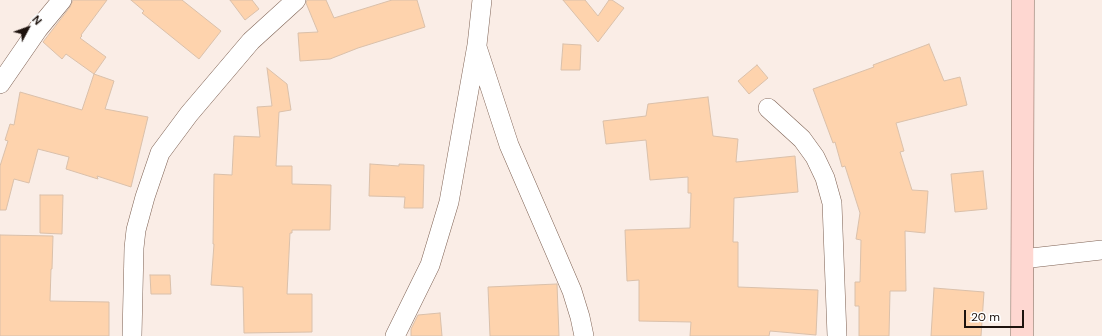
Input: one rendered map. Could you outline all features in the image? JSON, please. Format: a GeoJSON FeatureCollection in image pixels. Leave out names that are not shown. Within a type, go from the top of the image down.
{"type":"FeatureCollection","features":[{"type":"Feature","properties":{"kind":"street"},"geometry":{"type":"LineString","coordinates":[[0,84],[38,29],[62,0]]}},
{"type":"Feature","properties":{"kind":"street"},"geometry":{"type":"LineString","coordinates":[[132,336],[134,248],[136,230],[145,197],[160,153],[189,114],[251,41],[296,0]]}},
{"type":"Feature","properties":{"kind":"street"},"geometry":{"type":"LineString","coordinates":[[395,336],[430,265],[449,202],[477,45],[482,0]]}},
{"type":"Feature","properties":{"kind":"street"},"geometry":{"type":"LineString","coordinates":[[1022,336],[1023,0]]}},
{"type":"Feature","properties":{"kind":"street"},"geometry":{"type":"LineString","coordinates":[[477,45],[509,145],[569,284],[580,317],[584,336]]}},
{"type":"Feature","properties":{"kind":"street"},"geometry":{"type":"LineString","coordinates":[[768,108],[802,139],[815,157],[825,178],[832,204],[837,336]]}},
{"type":"Feature","properties":{"kind":"street"},"geometry":{"type":"LineString","coordinates":[[1022,259],[1102,250]]}},
{"type":"Feature","properties":{"kind":"building"},"geometry":{"type":"Polygon","coordinates":[[[73,0],[107,0],[80,38],[106,57],[94,74],[66,54],[62,59],[43,42],[70,7],[73,0]]]}},
{"type":"Feature","properties":{"kind":"building"},"geometry":{"type":"Polygon","coordinates":[[[131,0],[182,0],[221,31],[199,59],[142,13],[144,11],[131,0]]]}},
{"type":"Feature","properties":{"kind":"building"},"geometry":{"type":"Polygon","coordinates":[[[230,0],[252,0],[259,9],[245,20],[230,0]]]}},
{"type":"Feature","properties":{"kind":"building"},"geometry":{"type":"Polygon","coordinates":[[[307,0],[326,0],[334,18],[392,0],[417,0],[425,27],[358,48],[330,59],[300,61],[298,33],[318,32],[306,3],[307,0]]]}},
{"type":"Feature","properties":{"kind":"building"},"geometry":{"type":"Polygon","coordinates":[[[563,0],[585,0],[598,16],[609,0],[612,0],[624,8],[598,42],[563,0]]]}},
{"type":"Feature","properties":{"kind":"building"},"geometry":{"type":"Polygon","coordinates":[[[563,44],[581,45],[580,70],[561,70],[563,44]]]}},
{"type":"Feature","properties":{"kind":"building"},"geometry":{"type":"Polygon","coordinates":[[[929,44],[944,81],[960,77],[967,105],[896,123],[904,151],[900,152],[912,190],[928,191],[925,233],[905,231],[906,291],[890,291],[889,336],[859,336],[859,306],[855,306],[855,282],[860,282],[861,240],[856,239],[860,213],[845,166],[842,167],[835,142],[833,143],[813,89],[874,67],[873,65],[929,44]]]}},
{"type":"Feature","properties":{"kind":"building"},"geometry":{"type":"Polygon","coordinates":[[[757,65],[768,78],[749,94],[738,81],[757,65]]]}},
{"type":"Feature","properties":{"kind":"building"},"geometry":{"type":"Polygon","coordinates":[[[267,68],[287,84],[291,110],[279,112],[276,166],[292,166],[292,184],[331,185],[330,230],[292,230],[292,233],[290,233],[287,294],[312,294],[312,332],[244,333],[243,287],[211,285],[214,244],[214,174],[232,175],[234,136],[260,137],[257,107],[272,106],[267,68]]]}},
{"type":"Feature","properties":{"kind":"building"},"geometry":{"type":"Polygon","coordinates":[[[94,74],[114,81],[105,109],[148,117],[131,187],[97,176],[98,179],[66,169],[69,157],[38,149],[29,183],[14,179],[6,210],[0,210],[0,166],[8,141],[5,140],[10,124],[14,125],[20,92],[82,110],[94,74]]]}},
{"type":"Feature","properties":{"kind":"building"},"geometry":{"type":"Polygon","coordinates":[[[708,97],[713,136],[738,139],[736,162],[795,156],[798,192],[734,198],[733,242],[738,242],[738,287],[818,290],[816,335],[770,331],[769,336],[690,336],[691,322],[639,321],[639,280],[627,281],[625,230],[690,228],[691,193],[688,193],[688,177],[650,180],[646,140],[606,144],[603,121],[646,116],[648,104],[708,97]]]}},
{"type":"Feature","properties":{"kind":"building"},"geometry":{"type":"Polygon","coordinates":[[[370,164],[399,166],[399,164],[424,165],[423,208],[404,208],[405,197],[369,196],[370,164]]]}},
{"type":"Feature","properties":{"kind":"building"},"geometry":{"type":"Polygon","coordinates":[[[983,171],[987,209],[955,212],[951,174],[983,171]]]}},
{"type":"Feature","properties":{"kind":"building"},"geometry":{"type":"Polygon","coordinates":[[[40,195],[63,195],[62,234],[40,233],[40,195]]]}},
{"type":"Feature","properties":{"kind":"building"},"geometry":{"type":"Polygon","coordinates":[[[0,235],[53,236],[50,301],[109,302],[109,336],[0,336],[0,235]]]}},
{"type":"Feature","properties":{"kind":"building"},"geometry":{"type":"Polygon","coordinates":[[[150,275],[170,275],[171,294],[151,294],[150,275]]]}},
{"type":"Feature","properties":{"kind":"building"},"geometry":{"type":"Polygon","coordinates":[[[557,284],[559,336],[490,336],[488,287],[557,284]]]}},
{"type":"Feature","properties":{"kind":"building"},"geometry":{"type":"Polygon","coordinates":[[[934,288],[984,292],[981,336],[931,336],[934,288]]]}},
{"type":"Feature","properties":{"kind":"building"},"geometry":{"type":"Polygon","coordinates":[[[440,313],[442,336],[411,336],[411,329],[418,315],[440,313]]]}}]}
